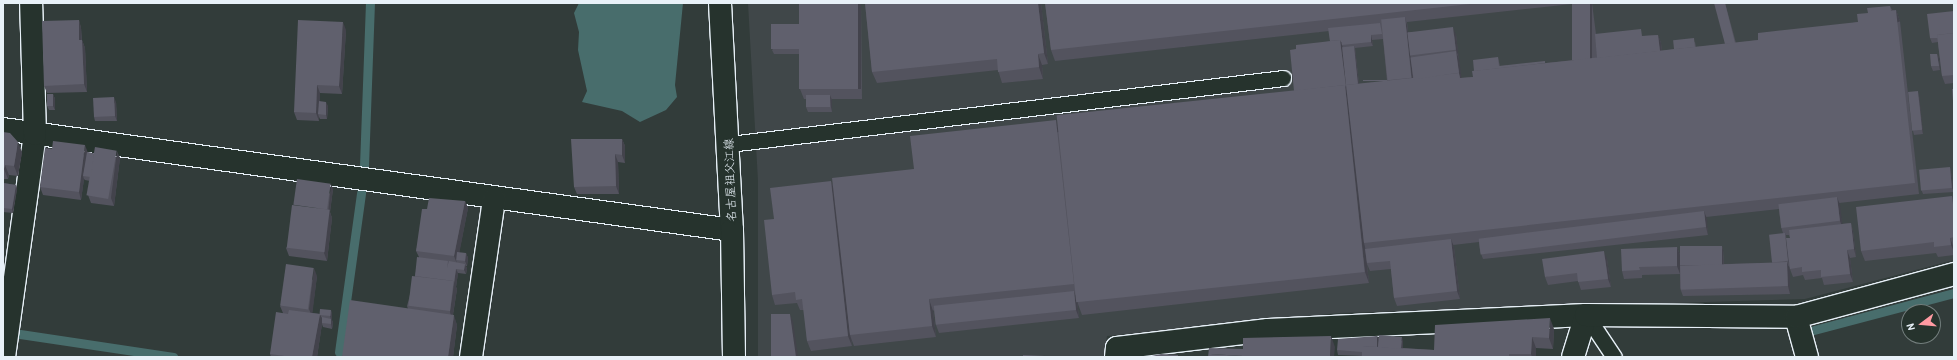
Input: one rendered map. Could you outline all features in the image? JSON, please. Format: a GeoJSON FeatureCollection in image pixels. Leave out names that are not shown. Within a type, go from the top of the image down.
{"type":"FeatureCollection","features":[{"type":"Feature","properties":{"kind":"street"},"geometry":{"type":"LineString","coordinates":[[4,357],[35,134],[31,3]]}},
{"type":"Feature","properties":{"kind":"street","name":"名古屋祖父江線"},"geometry":{"type":"LineString","coordinates":[[720,3],[729,144],[734,357]]}},
{"type":"Feature","properties":{"kind":"street"},"geometry":{"type":"LineString","coordinates":[[3,129],[732,230]]}},
{"type":"Feature","properties":{"kind":"street"},"geometry":{"type":"LineString","coordinates":[[471,357],[494,198]]}},
{"type":"Feature","properties":{"kind":"street"},"geometry":{"type":"LineString","coordinates":[[1116,357],[1117,348],[1268,330],[1586,315],[1796,317],[1954,274]]}},
{"type":"Feature","properties":{"kind":"street"},"geometry":{"type":"LineString","coordinates":[[1573,357],[1586,315]]}},
{"type":"Feature","properties":{"kind":"street"},"geometry":{"type":"LineString","coordinates":[[1796,317],[1807,357]]}},
{"type":"Feature","properties":{"kind":"lane"},"geometry":{"type":"LineString","coordinates":[[729,144],[1283,78]]}},
{"type":"Feature","properties":{"kind":"lane"},"geometry":{"type":"LineString","coordinates":[[1586,315],[1614,357]]}},
{"type":"Feature","properties":{"kind":"shaded area"},"geometry":{"type":"Polygon","coordinates":[[[748,3],[1954,3],[1954,260],[1805,299],[1339,313],[1107,336],[1104,357],[758,357],[758,181],[748,3]]]}},
{"type":"Feature","properties":{"kind":"water"},"geometry":{"type":"Polygon","coordinates":[[[579,3],[683,3],[675,85],[677,97],[666,110],[640,122],[622,111],[582,102],[587,91],[578,50],[579,32],[574,13],[579,3]]]}},
{"type":"Feature","properties":{"kind":"building"},"geometry":{"type":"Polygon","coordinates":[[[799,3],[858,3],[858,89],[799,89],[799,3]]]}},
{"type":"Feature","properties":{"kind":"building"},"geometry":{"type":"Polygon","coordinates":[[[865,3],[1038,3],[1044,53],[1038,54],[1039,67],[998,72],[997,59],[872,72],[865,3]]]}},
{"type":"Feature","properties":{"kind":"building"},"geometry":{"type":"Polygon","coordinates":[[[1045,3],[1479,3],[1051,50],[1045,3]]]}},
{"type":"Feature","properties":{"kind":"building"},"geometry":{"type":"Polygon","coordinates":[[[1572,3],[1590,3],[1590,60],[1572,60],[1572,3]]]}},
{"type":"Feature","properties":{"kind":"building"},"geometry":{"type":"Polygon","coordinates":[[[1714,3],[1725,3],[1735,43],[1725,44],[1714,3]]]}},
{"type":"Feature","properties":{"kind":"building"},"geometry":{"type":"Polygon","coordinates":[[[1890,6],[1891,11],[1896,10],[1915,183],[1364,243],[1346,85],[1459,73],[1460,78],[1473,77],[1472,71],[1758,40],[1758,33],[1858,22],[1857,14],[1868,13],[1867,8],[1890,6]]]}},
{"type":"Feature","properties":{"kind":"building"},"geometry":{"type":"Polygon","coordinates":[[[1954,11],[1954,33],[1937,35],[1938,38],[1930,38],[1927,14],[1954,11]]]}},
{"type":"Feature","properties":{"kind":"building"},"geometry":{"type":"Polygon","coordinates":[[[1405,17],[1411,78],[1388,80],[1381,20],[1405,17]]]}},
{"type":"Feature","properties":{"kind":"building"},"geometry":{"type":"Polygon","coordinates":[[[79,20],[79,40],[82,40],[84,84],[44,86],[42,21],[79,20]]]}},
{"type":"Feature","properties":{"kind":"building"},"geometry":{"type":"Polygon","coordinates":[[[298,20],[343,22],[339,86],[317,85],[316,113],[294,112],[298,20]]]}},
{"type":"Feature","properties":{"kind":"building"},"geometry":{"type":"Polygon","coordinates":[[[1380,23],[1382,34],[1371,35],[1371,42],[1342,45],[1340,40],[1330,41],[1328,28],[1380,23]]]}},
{"type":"Feature","properties":{"kind":"building"},"geometry":{"type":"Polygon","coordinates":[[[771,24],[800,24],[800,49],[771,49],[771,24]]]}},
{"type":"Feature","properties":{"kind":"building"},"geometry":{"type":"Polygon","coordinates":[[[1453,27],[1456,50],[1410,55],[1407,33],[1453,27]]]}},
{"type":"Feature","properties":{"kind":"building"},"geometry":{"type":"Polygon","coordinates":[[[1641,29],[1642,36],[1658,35],[1660,51],[1597,58],[1595,34],[1641,29]]]}},
{"type":"Feature","properties":{"kind":"building"},"geometry":{"type":"Polygon","coordinates":[[[1954,33],[1954,75],[1942,76],[1937,35],[1954,33]]]}},
{"type":"Feature","properties":{"kind":"building"},"geometry":{"type":"Polygon","coordinates":[[[1694,38],[1695,47],[1674,49],[1673,40],[1694,38]]]}},
{"type":"Feature","properties":{"kind":"building"},"geometry":{"type":"Polygon","coordinates":[[[1340,40],[1346,87],[1345,85],[1294,91],[1290,50],[1296,49],[1296,45],[1340,40]]]}},
{"type":"Feature","properties":{"kind":"building"},"geometry":{"type":"Polygon","coordinates":[[[1354,46],[1358,84],[1346,85],[1342,47],[1354,46]]]}},
{"type":"Feature","properties":{"kind":"building"},"geometry":{"type":"Polygon","coordinates":[[[1456,51],[1459,73],[1414,79],[1410,57],[1456,51]]]}},
{"type":"Feature","properties":{"kind":"building"},"geometry":{"type":"Polygon","coordinates":[[[1930,54],[1937,54],[1939,66],[1931,66],[1930,54]]]}},
{"type":"Feature","properties":{"kind":"building"},"geometry":{"type":"Polygon","coordinates":[[[1498,57],[1499,66],[1545,61],[1545,63],[1474,71],[1473,60],[1498,57]]]}},
{"type":"Feature","properties":{"kind":"building"},"geometry":{"type":"Polygon","coordinates":[[[1387,80],[1387,81],[1363,81],[1387,80]]]}},
{"type":"Feature","properties":{"kind":"building"},"geometry":{"type":"Polygon","coordinates":[[[1345,85],[1365,272],[1076,302],[1057,115],[1345,85]]]}},
{"type":"Feature","properties":{"kind":"building"},"geometry":{"type":"Polygon","coordinates":[[[1952,89],[1954,89],[1954,101],[1953,101],[1952,89]]]}},
{"type":"Feature","properties":{"kind":"building"},"geometry":{"type":"Polygon","coordinates":[[[1918,91],[1922,130],[1912,131],[1908,92],[1918,91]]]}},
{"type":"Feature","properties":{"kind":"building"},"geometry":{"type":"Polygon","coordinates":[[[47,94],[53,94],[53,106],[47,106],[47,94]]]}},
{"type":"Feature","properties":{"kind":"building"},"geometry":{"type":"Polygon","coordinates":[[[806,95],[830,95],[830,107],[806,107],[806,95]]]}},
{"type":"Feature","properties":{"kind":"building"},"geometry":{"type":"Polygon","coordinates":[[[114,97],[115,116],[94,117],[93,98],[114,97]]]}},
{"type":"Feature","properties":{"kind":"building"},"geometry":{"type":"Polygon","coordinates":[[[319,101],[326,102],[326,115],[318,114],[319,101]]]}},
{"type":"Feature","properties":{"kind":"building"},"geometry":{"type":"Polygon","coordinates":[[[1056,120],[1074,284],[929,299],[932,326],[850,335],[832,178],[914,169],[910,136],[1056,120]]]}},
{"type":"Feature","properties":{"kind":"building"},"geometry":{"type":"Polygon","coordinates":[[[3,132],[10,133],[18,142],[14,166],[5,165],[4,169],[3,169],[3,132]]]}},
{"type":"Feature","properties":{"kind":"building"},"geometry":{"type":"Polygon","coordinates":[[[571,139],[622,139],[622,155],[615,154],[616,186],[574,187],[571,139]]]}},
{"type":"Feature","properties":{"kind":"building"},"geometry":{"type":"Polygon","coordinates":[[[53,141],[85,145],[79,192],[40,187],[45,148],[52,149],[53,141]]]}},
{"type":"Feature","properties":{"kind":"building"},"geometry":{"type":"Polygon","coordinates":[[[95,147],[117,151],[108,199],[86,195],[95,147]]]}},
{"type":"Feature","properties":{"kind":"building"},"geometry":{"type":"Polygon","coordinates":[[[87,152],[94,154],[91,177],[83,176],[87,152]]]}},
{"type":"Feature","properties":{"kind":"building"},"geometry":{"type":"Polygon","coordinates":[[[1950,167],[1952,188],[1921,191],[1919,170],[1950,167]]]}},
{"type":"Feature","properties":{"kind":"building"},"geometry":{"type":"Polygon","coordinates":[[[297,179],[331,184],[327,209],[293,205],[297,179]]]}},
{"type":"Feature","properties":{"kind":"building"},"geometry":{"type":"Polygon","coordinates":[[[831,181],[848,336],[807,341],[802,299],[796,300],[795,292],[772,295],[764,220],[774,219],[770,188],[831,181]]]}},
{"type":"Feature","properties":{"kind":"building"},"geometry":{"type":"Polygon","coordinates":[[[3,183],[16,185],[12,209],[3,208],[3,183]]]}},
{"type":"Feature","properties":{"kind":"building"},"geometry":{"type":"Polygon","coordinates":[[[1952,196],[1954,237],[1950,238],[1951,245],[1934,247],[1934,242],[1861,251],[1856,207],[1952,196]]]}},
{"type":"Feature","properties":{"kind":"building"},"geometry":{"type":"Polygon","coordinates":[[[1837,197],[1840,221],[1781,228],[1778,204],[1837,197]]]}},
{"type":"Feature","properties":{"kind":"building"},"geometry":{"type":"Polygon","coordinates":[[[429,198],[465,201],[454,256],[416,251],[422,209],[427,209],[429,198]]]}},
{"type":"Feature","properties":{"kind":"building"},"geometry":{"type":"Polygon","coordinates":[[[292,205],[330,210],[324,252],[287,248],[292,205]]]}},
{"type":"Feature","properties":{"kind":"building"},"geometry":{"type":"Polygon","coordinates":[[[1704,211],[1706,227],[1481,255],[1479,239],[1704,211]]]}},
{"type":"Feature","properties":{"kind":"building"},"geometry":{"type":"Polygon","coordinates":[[[1851,223],[1854,249],[1847,250],[1850,274],[1821,277],[1821,270],[1802,272],[1802,267],[1790,269],[1786,238],[1790,238],[1789,230],[1851,223]]]}},
{"type":"Feature","properties":{"kind":"building"},"geometry":{"type":"Polygon","coordinates":[[[1785,233],[1788,261],[1772,263],[1769,235],[1785,233]]]}},
{"type":"Feature","properties":{"kind":"building"},"geometry":{"type":"Polygon","coordinates":[[[1451,239],[1457,291],[1394,298],[1390,261],[1367,263],[1365,249],[1451,239]]]}},
{"type":"Feature","properties":{"kind":"building"},"geometry":{"type":"Polygon","coordinates":[[[1680,246],[1722,246],[1722,265],[1680,265],[1680,246]]]}},
{"type":"Feature","properties":{"kind":"building"},"geometry":{"type":"Polygon","coordinates":[[[1677,247],[1677,266],[1639,267],[1640,270],[1622,271],[1621,249],[1677,247]]]}},
{"type":"Feature","properties":{"kind":"building"},"geometry":{"type":"Polygon","coordinates":[[[1604,251],[1608,279],[1578,282],[1577,273],[1545,277],[1542,259],[1604,251]]]}},
{"type":"Feature","properties":{"kind":"building"},"geometry":{"type":"Polygon","coordinates":[[[457,252],[466,253],[465,261],[456,260],[457,252]]]}},
{"type":"Feature","properties":{"kind":"building"},"geometry":{"type":"Polygon","coordinates":[[[417,257],[448,261],[447,268],[449,261],[465,264],[464,270],[456,269],[454,283],[454,281],[415,276],[417,257]]]}},
{"type":"Feature","properties":{"kind":"building"},"geometry":{"type":"Polygon","coordinates":[[[1787,262],[1788,286],[1681,290],[1680,266],[1787,262]]]}},
{"type":"Feature","properties":{"kind":"building"},"geometry":{"type":"Polygon","coordinates":[[[286,264],[314,268],[308,309],[280,306],[286,264]]]}},
{"type":"Feature","properties":{"kind":"building"},"geometry":{"type":"Polygon","coordinates":[[[412,276],[454,281],[450,311],[408,306],[412,276]]]}},
{"type":"Feature","properties":{"kind":"building"},"geometry":{"type":"Polygon","coordinates":[[[1074,291],[1076,310],[936,325],[934,306],[1074,291]]]}},
{"type":"Feature","properties":{"kind":"building"},"geometry":{"type":"Polygon","coordinates":[[[350,300],[454,315],[448,357],[342,357],[350,300]]]}},
{"type":"Feature","properties":{"kind":"building"},"geometry":{"type":"Polygon","coordinates":[[[320,309],[331,310],[330,316],[319,315],[320,309]]]}},
{"type":"Feature","properties":{"kind":"building"},"geometry":{"type":"Polygon","coordinates":[[[289,310],[320,314],[312,357],[292,357],[270,354],[276,312],[288,314],[289,310]]]}},
{"type":"Feature","properties":{"kind":"building"},"geometry":{"type":"Polygon","coordinates":[[[771,314],[790,314],[796,357],[771,357],[771,314]]]}},
{"type":"Feature","properties":{"kind":"building"},"geometry":{"type":"Polygon","coordinates":[[[322,317],[331,319],[331,324],[322,323],[322,317]]]}},
{"type":"Feature","properties":{"kind":"building"},"geometry":{"type":"Polygon","coordinates":[[[1550,318],[1549,338],[1532,337],[1531,354],[1509,354],[1509,357],[1362,357],[1362,346],[1434,350],[1435,325],[1550,318]]]}},
{"type":"Feature","properties":{"kind":"building"},"geometry":{"type":"Polygon","coordinates":[[[1379,335],[1402,337],[1401,349],[1378,347],[1379,335]]]}},
{"type":"Feature","properties":{"kind":"building"},"geometry":{"type":"Polygon","coordinates":[[[1331,336],[1330,357],[1210,357],[1210,354],[1243,356],[1243,338],[1331,336]]]}},
{"type":"Feature","properties":{"kind":"building"},"geometry":{"type":"Polygon","coordinates":[[[1377,336],[1377,347],[1362,346],[1362,352],[1337,350],[1338,339],[1377,336]]]}},
{"type":"Feature","properties":{"kind":"building"},"geometry":{"type":"Polygon","coordinates":[[[1209,348],[1243,349],[1243,356],[1210,354],[1210,357],[1208,357],[1209,348]]]}},
{"type":"Feature","properties":{"kind":"building"},"geometry":{"type":"Polygon","coordinates":[[[1161,354],[1178,355],[1178,357],[1147,357],[1161,354]]]}},
{"type":"Feature","properties":{"kind":"building"},"geometry":{"type":"Polygon","coordinates":[[[1023,355],[1066,357],[1023,357],[1023,355]]]}},
{"type":"Feature","properties":{"kind":"waterway"},"geometry":{"type":"LineString","coordinates":[[364,166],[370,3]]}},
{"type":"Feature","properties":{"kind":"waterway"},"geometry":{"type":"LineString","coordinates":[[339,352],[361,193]]}},
{"type":"Feature","properties":{"kind":"waterway"},"geometry":{"type":"LineString","coordinates":[[1814,330],[1954,293]]}},
{"type":"Feature","properties":{"kind":"waterway"},"geometry":{"type":"LineString","coordinates":[[20,334],[173,357]]}}]}
